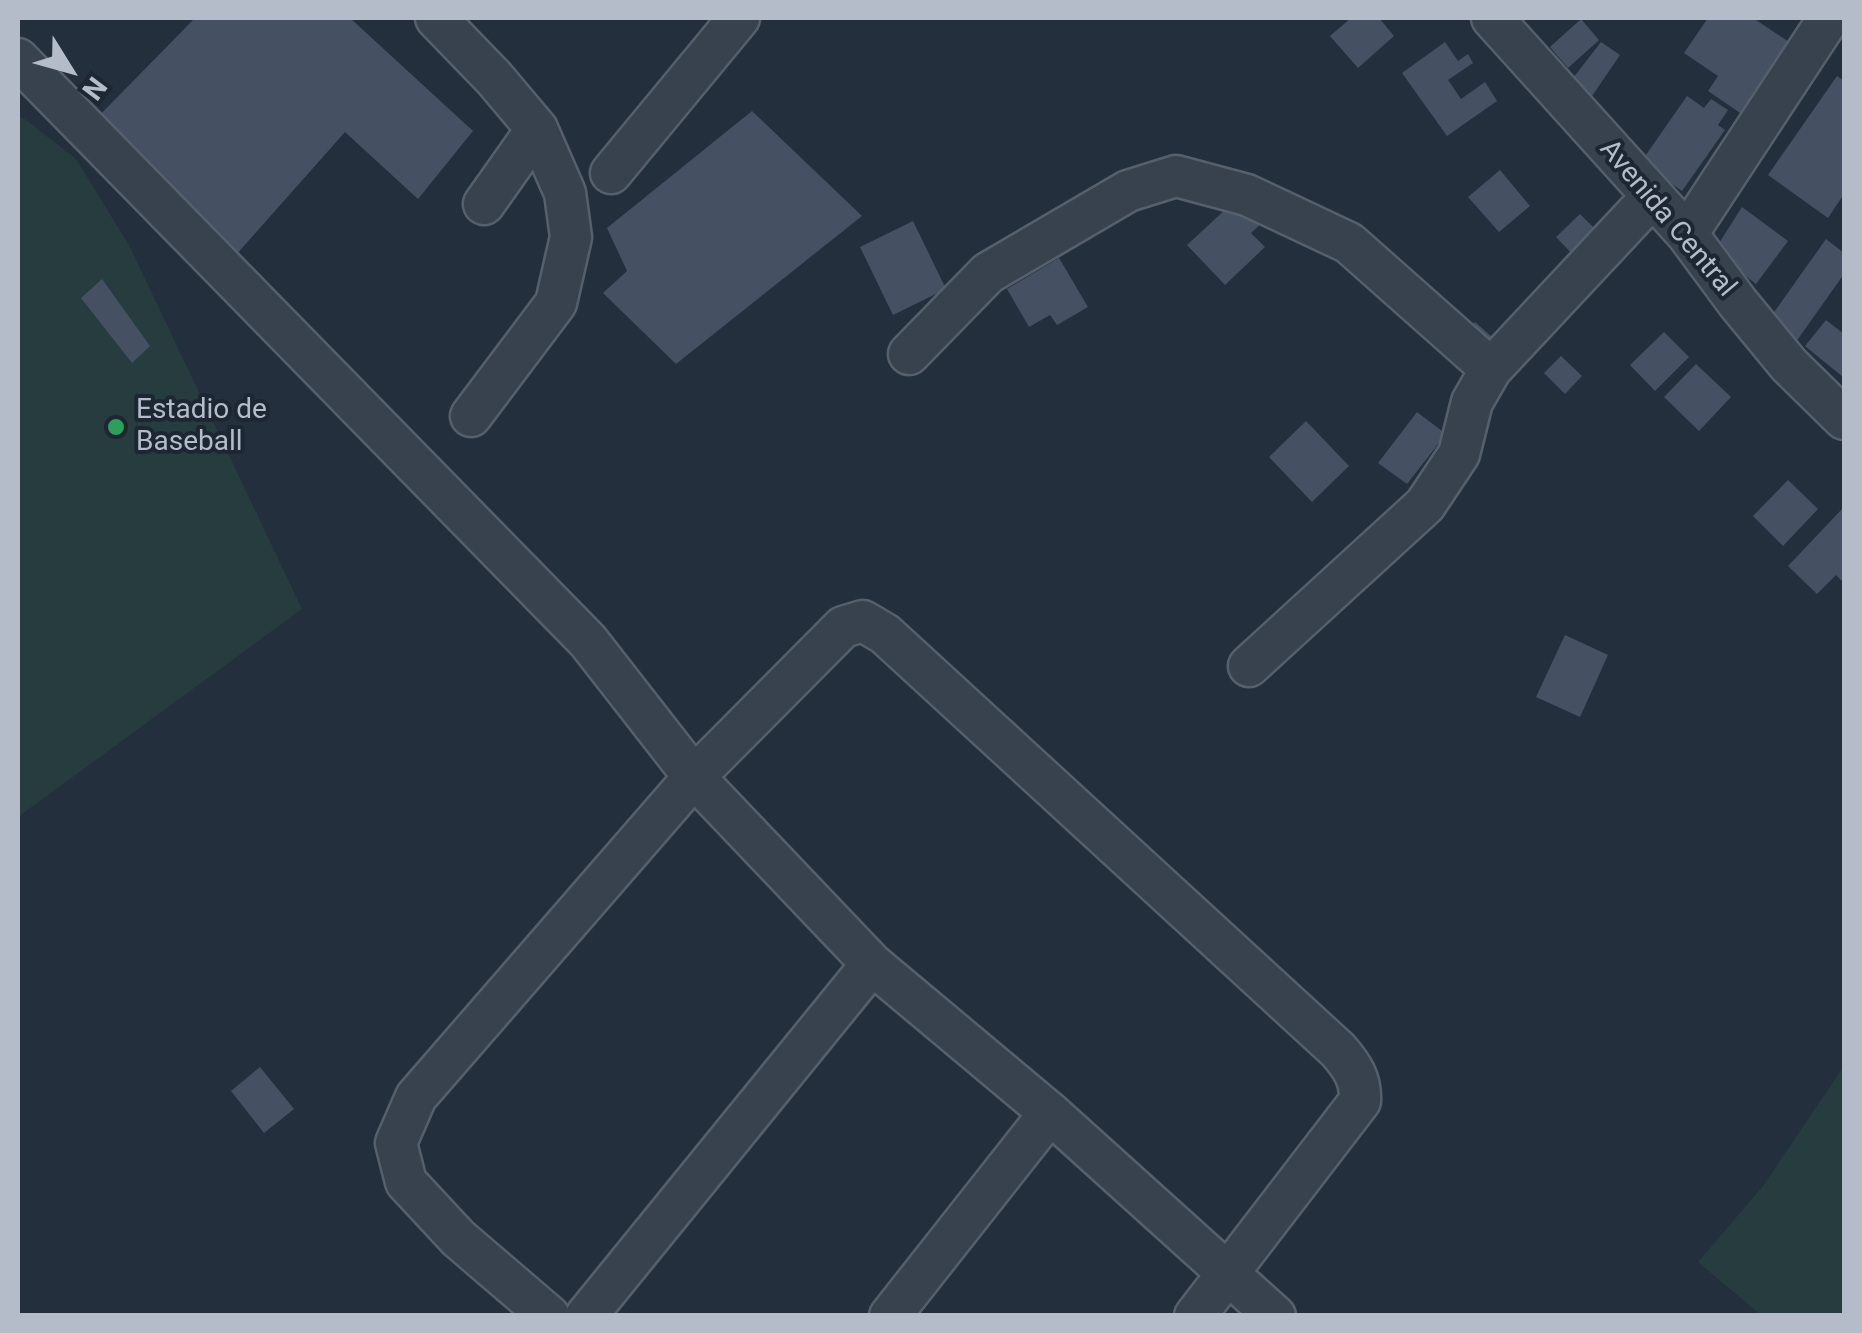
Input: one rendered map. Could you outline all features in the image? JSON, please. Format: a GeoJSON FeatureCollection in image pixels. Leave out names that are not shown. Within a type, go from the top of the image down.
{"type":"FeatureCollection","features":[{"type":"Feature","properties":{"kind":"street"},"geometry":{"type":"LineString","coordinates":[[436,18],[538,129],[565,193],[571,237],[556,304],[470,416]]}},
{"type":"Feature","properties":{"kind":"street"},"geometry":{"type":"LineString","coordinates":[[612,173],[739,18]]}},
{"type":"Feature","properties":{"kind":"street","name":"Avenida Central"},"geometry":{"type":"LineString","coordinates":[[1492,18],[1687,234],[1789,365],[1844,419]]}},
{"type":"Feature","properties":{"kind":"street"},"geometry":{"type":"LineString","coordinates":[[1687,234],[1829,18]]}},
{"type":"Feature","properties":{"kind":"street"},"geometry":{"type":"LineString","coordinates":[[18,59],[588,641],[694,777],[872,964],[1050,1113],[1276,1316]]}},
{"type":"Feature","properties":{"kind":"street"},"geometry":{"type":"LineString","coordinates":[[484,204],[538,129]]}},
{"type":"Feature","properties":{"kind":"street"},"geometry":{"type":"LineString","coordinates":[[909,354],[988,273],[1128,191],[1176,176],[1247,196],[1349,243],[1491,369]]}},
{"type":"Feature","properties":{"kind":"street"},"geometry":{"type":"LineString","coordinates":[[1249,666],[1425,505],[1459,454],[1472,402],[1491,369],[1652,197]]}},
{"type":"Feature","properties":{"kind":"street"},"geometry":{"type":"LineString","coordinates":[[548,1316],[458,1238],[406,1182],[396,1143],[416,1097],[694,777],[844,627],[863,621],[885,634],[1353,1066],[1360,1101],[1195,1316]]}},
{"type":"Feature","properties":{"kind":"street"},"geometry":{"type":"LineString","coordinates":[[586,1316],[872,964]]}},
{"type":"Feature","properties":{"kind":"street"},"geometry":{"type":"LineString","coordinates":[[890,1316],[1050,1113]]}},
{"type":"Feature","properties":{"kind":"green space","name":"Estadio de Baseball"},"geometry":{"type":"Polygon","coordinates":[[[18,116],[76,159],[129,245],[302,609],[18,817],[18,116]]]}},
{"type":"Feature","properties":{"kind":"green space"},"geometry":{"type":"Polygon","coordinates":[[[1844,1066],[1844,1315],[1761,1315],[1698,1262],[1763,1186],[1844,1066]]]}},
{"type":"Feature","properties":{"kind":"building"},"geometry":{"type":"Polygon","coordinates":[[[195,18],[350,18],[473,131],[418,199],[345,132],[235,256],[92,123],[195,18]]]}},
{"type":"Feature","properties":{"kind":"building"},"geometry":{"type":"Polygon","coordinates":[[[1351,18],[1379,18],[1394,36],[1358,68],[1330,36],[1351,18]]]}},
{"type":"Feature","properties":{"kind":"building"},"geometry":{"type":"Polygon","coordinates":[[[1708,18],[1753,18],[1798,48],[1749,119],[1708,91],[1718,76],[1684,53],[1708,18]]]}},
{"type":"Feature","properties":{"kind":"building"},"geometry":{"type":"Polygon","coordinates":[[[1581,19],[1599,40],[1568,68],[1550,47],[1581,19]]]}},
{"type":"Feature","properties":{"kind":"building"},"geometry":{"type":"Polygon","coordinates":[[[1445,42],[1458,61],[1468,54],[1473,63],[1448,80],[1461,99],[1485,82],[1497,101],[1447,136],[1402,73],[1445,42]]]}},
{"type":"Feature","properties":{"kind":"building"},"geometry":{"type":"Polygon","coordinates":[[[1601,42],[1620,55],[1590,99],[1570,82],[1601,42]]]}},
{"type":"Feature","properties":{"kind":"building"},"geometry":{"type":"Polygon","coordinates":[[[1837,76],[1844,81],[1844,194],[1828,218],[1768,175],[1837,76]]]}},
{"type":"Feature","properties":{"kind":"building"},"geometry":{"type":"Polygon","coordinates":[[[1687,96],[1704,108],[1711,99],[1728,110],[1718,125],[1725,130],[1682,191],[1641,162],[1687,96]]]}},
{"type":"Feature","properties":{"kind":"building"},"geometry":{"type":"Polygon","coordinates":[[[752,111],[862,216],[676,364],[603,293],[627,271],[607,228],[752,111]]]}},
{"type":"Feature","properties":{"kind":"building"},"geometry":{"type":"Polygon","coordinates":[[[1500,170],[1530,206],[1499,232],[1468,197],[1500,170]]]}},
{"type":"Feature","properties":{"kind":"building"},"geometry":{"type":"Polygon","coordinates":[[[1240,196],[1264,221],[1251,233],[1265,247],[1225,285],[1187,245],[1240,196]]]}},
{"type":"Feature","properties":{"kind":"building"},"geometry":{"type":"Polygon","coordinates":[[[1742,207],[1788,241],[1756,284],[1714,251],[1742,207]]]}},
{"type":"Feature","properties":{"kind":"building"},"geometry":{"type":"Polygon","coordinates":[[[1580,214],[1600,234],[1575,257],[1556,237],[1580,214]]]}},
{"type":"Feature","properties":{"kind":"building"},"geometry":{"type":"Polygon","coordinates":[[[913,221],[946,289],[893,315],[860,247],[913,221]]]}},
{"type":"Feature","properties":{"kind":"building"},"geometry":{"type":"Polygon","coordinates":[[[1826,239],[1844,253],[1844,274],[1793,346],[1765,325],[1826,239]]]}},
{"type":"Feature","properties":{"kind":"building"},"geometry":{"type":"Polygon","coordinates":[[[1059,258],[1088,307],[1057,325],[1050,315],[1029,327],[1007,289],[1059,258]]]}},
{"type":"Feature","properties":{"kind":"building"},"geometry":{"type":"Polygon","coordinates":[[[102,279],[150,346],[132,363],[81,298],[102,279]]]}},
{"type":"Feature","properties":{"kind":"building"},"geometry":{"type":"Polygon","coordinates":[[[1826,320],[1844,334],[1843,377],[1805,346],[1826,320]]]}},
{"type":"Feature","properties":{"kind":"building"},"geometry":{"type":"Polygon","coordinates":[[[1475,322],[1501,345],[1461,338],[1475,322]]]}},
{"type":"Feature","properties":{"kind":"building"},"geometry":{"type":"Polygon","coordinates":[[[1664,332],[1689,357],[1655,391],[1630,365],[1664,332]]]}},
{"type":"Feature","properties":{"kind":"building"},"geometry":{"type":"Polygon","coordinates":[[[1561,356],[1582,376],[1565,394],[1544,373],[1561,356]]]}},
{"type":"Feature","properties":{"kind":"building"},"geometry":{"type":"Polygon","coordinates":[[[1696,364],[1731,397],[1699,431],[1664,397],[1696,364]]]}},
{"type":"Feature","properties":{"kind":"building"},"geometry":{"type":"Polygon","coordinates":[[[1417,412],[1446,434],[1407,484],[1378,463],[1417,412]]]}},
{"type":"Feature","properties":{"kind":"building"},"geometry":{"type":"Polygon","coordinates":[[[1306,421],[1349,466],[1312,502],[1269,457],[1306,421]]]}},
{"type":"Feature","properties":{"kind":"building"},"geometry":{"type":"Polygon","coordinates":[[[1788,480],[1818,509],[1783,546],[1753,516],[1788,480]]]}},
{"type":"Feature","properties":{"kind":"building"},"geometry":{"type":"Polygon","coordinates":[[[1844,507],[1844,583],[1836,575],[1817,594],[1788,566],[1844,507]]]}},
{"type":"Feature","properties":{"kind":"building"},"geometry":{"type":"Polygon","coordinates":[[[1565,635],[1608,655],[1580,717],[1536,697],[1565,635]]]}},
{"type":"Feature","properties":{"kind":"building"},"geometry":{"type":"Polygon","coordinates":[[[260,1067],[294,1109],[264,1133],[231,1091],[260,1067]]]}},
{"type":"Feature","properties":{"kind":"place","name":"Estadio de Baseball"},"geometry":{"type":"Point","coordinates":[116,427]}}]}
